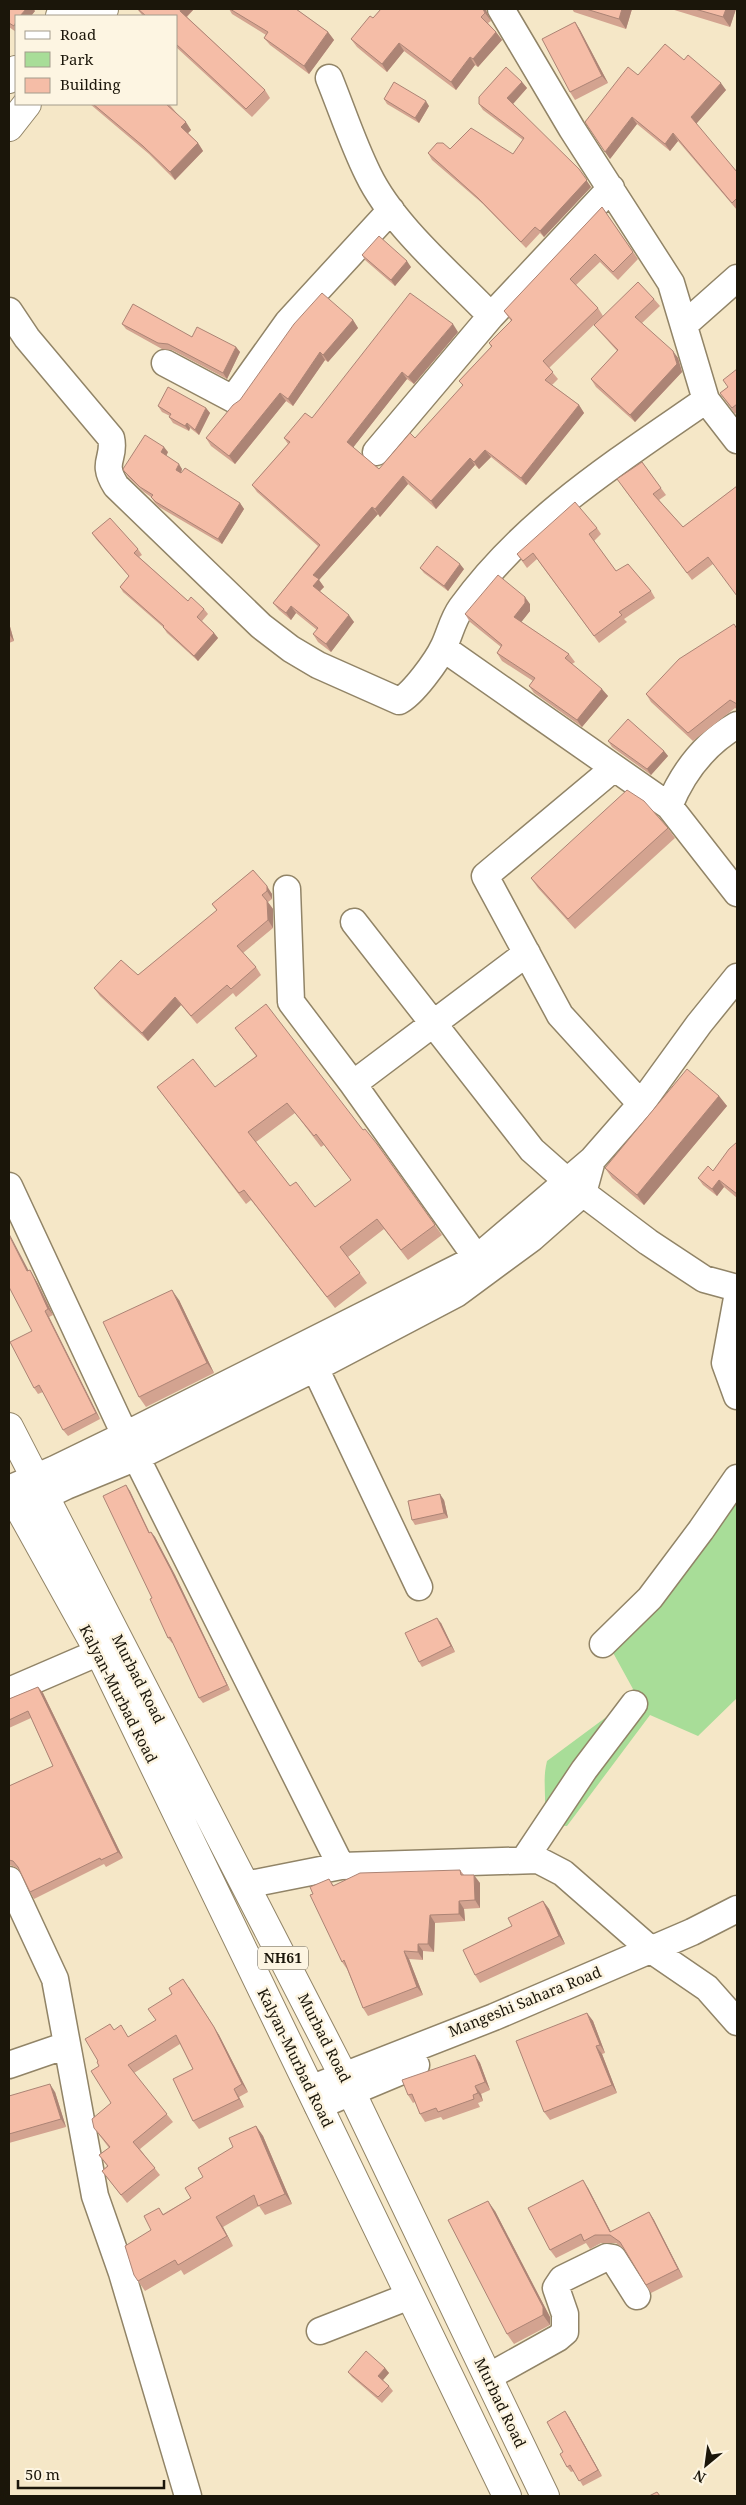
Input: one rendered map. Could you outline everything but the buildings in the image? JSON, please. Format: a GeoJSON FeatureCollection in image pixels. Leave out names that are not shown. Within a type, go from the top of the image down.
{"type":"FeatureCollection","features":[{"type":"Feature","properties":{"kind":"main road"},"geometry":{"type":"LineString","coordinates":[[9,126],[26,105]]}},
{"type":"Feature","properties":{"kind":"main road","name":"NH61"},"geometry":{"type":"LineString","coordinates":[[9,1427],[23,1492]]}},
{"type":"Feature","properties":{"kind":"main road","name":"Kalyan-Murbad Road"},"geometry":{"type":"LineString","coordinates":[[23,1492],[110,1648],[314,2097],[506,2496]]}},
{"type":"Feature","properties":{"kind":"main road","name":"Murbad Road"},"geometry":{"type":"LineString","coordinates":[[110,1648],[245,1885],[347,2083],[545,2496]]}},
{"type":"Feature","properties":{"kind":"street"},"geometry":{"type":"LineString","coordinates":[[501,9],[572,129],[671,283],[706,400],[737,440]]}},
{"type":"Feature","properties":{"kind":"street"},"geometry":{"type":"LineString","coordinates":[[329,78],[368,175],[391,210],[491,316]]}},
{"type":"Feature","properties":{"kind":"street"},"geometry":{"type":"LineString","coordinates":[[376,452],[491,316],[611,188]]}},
{"type":"Feature","properties":{"kind":"street"},"geometry":{"type":"LineString","coordinates":[[165,363],[233,399],[288,322],[391,210]]}},
{"type":"Feature","properties":{"kind":"street"},"geometry":{"type":"LineString","coordinates":[[684,325],[737,278]]}},
{"type":"Feature","properties":{"kind":"street"},"geometry":{"type":"LineString","coordinates":[[9,311],[27,338],[111,438],[113,444],[107,465],[109,475],[116,486],[261,626],[291,649],[318,665],[398,701],[408,696],[443,648],[457,612],[480,581],[526,532],[594,477],[706,400]]}},
{"type":"Feature","properties":{"kind":"street"},"geometry":{"type":"LineString","coordinates":[[443,648],[669,806],[737,893]]}},
{"type":"Feature","properties":{"kind":"street"},"geometry":{"type":"LineString","coordinates":[[669,806],[680,780],[699,754],[737,725]]}},
{"type":"Feature","properties":{"kind":"street"},"geometry":{"type":"LineString","coordinates":[[614,768],[485,876],[560,1015],[641,1104]]}},
{"type":"Feature","properties":{"kind":"street"},"geometry":{"type":"LineString","coordinates":[[287,889],[291,1002],[353,1084],[482,1265]]}},
{"type":"Feature","properties":{"kind":"street"},"geometry":{"type":"LineString","coordinates":[[354,922],[532,1150],[575,1187],[648,1242],[704,1279],[737,1288]]}},
{"type":"Feature","properties":{"kind":"street"},"geometry":{"type":"LineString","coordinates":[[353,1084],[432,1022],[527,953]]}},
{"type":"Feature","properties":{"kind":"street"},"geometry":{"type":"LineString","coordinates":[[23,1492],[125,1435],[456,1294],[482,1265],[575,1187],[592,1160],[641,1104],[699,1024],[737,977]]}},
{"type":"Feature","properties":{"kind":"street"},"geometry":{"type":"LineString","coordinates":[[9,1186],[125,1435],[341,1866]]}},
{"type":"Feature","properties":{"kind":"street"},"geometry":{"type":"LineString","coordinates":[[737,1298],[725,1364],[737,1396]]}},
{"type":"Feature","properties":{"kind":"street"},"geometry":{"type":"LineString","coordinates":[[23,1492],[137,1457],[310,1357]]}},
{"type":"Feature","properties":{"kind":"street"},"geometry":{"type":"LineString","coordinates":[[310,1357],[419,1587]]}},
{"type":"Feature","properties":{"kind":"street"},"geometry":{"type":"LineString","coordinates":[[602,1644],[650,1598],[737,1478]]}},
{"type":"Feature","properties":{"kind":"street"},"geometry":{"type":"LineString","coordinates":[[11,1685],[110,1648]]}},
{"type":"Feature","properties":{"kind":"street"},"geometry":{"type":"LineString","coordinates":[[524,1860],[584,1770],[634,1704]]}},
{"type":"Feature","properties":{"kind":"street"},"geometry":{"type":"LineString","coordinates":[[245,1885],[341,1866],[538,1860],[563,1873],[658,1955],[707,1988],[737,2022]]}},
{"type":"Feature","properties":{"kind":"street"},"geometry":{"type":"LineString","coordinates":[[9,1880],[55,1979],[95,2196],[122,2272],[188,2496]]}},
{"type":"Feature","properties":{"kind":"street","name":"Mangeshi Sahara Road"},"geometry":{"type":"LineString","coordinates":[[658,1955],[692,1932],[737,1909]]}},
{"type":"Feature","properties":{"kind":"street","name":"Mangeshi Sahara Road"},"geometry":{"type":"LineString","coordinates":[[314,2097],[494,2017],[737,1924]]}},
{"type":"Feature","properties":{"kind":"street"},"geometry":{"type":"LineString","coordinates":[[9,2065],[67,2045]]}},
{"type":"Feature","properties":{"kind":"street"},"geometry":{"type":"LineString","coordinates":[[488,2376],[558,2338],[565,2332],[565,2314],[556,2288],[562,2279],[607,2257],[612,2258],[637,2296]]}},
{"type":"Feature","properties":{"kind":"street"},"geometry":{"type":"LineString","coordinates":[[320,2331],[410,2296]]}},
{"type":"Feature","properties":{"kind":"green space"},"geometry":{"type":"Polygon","coordinates":[[[737,1490],[737,1698],[698,1736],[650,1715],[567,1826],[553,1825],[544,1813],[547,1761],[628,1701],[633,1689],[611,1649],[737,1490]]]}}]}
